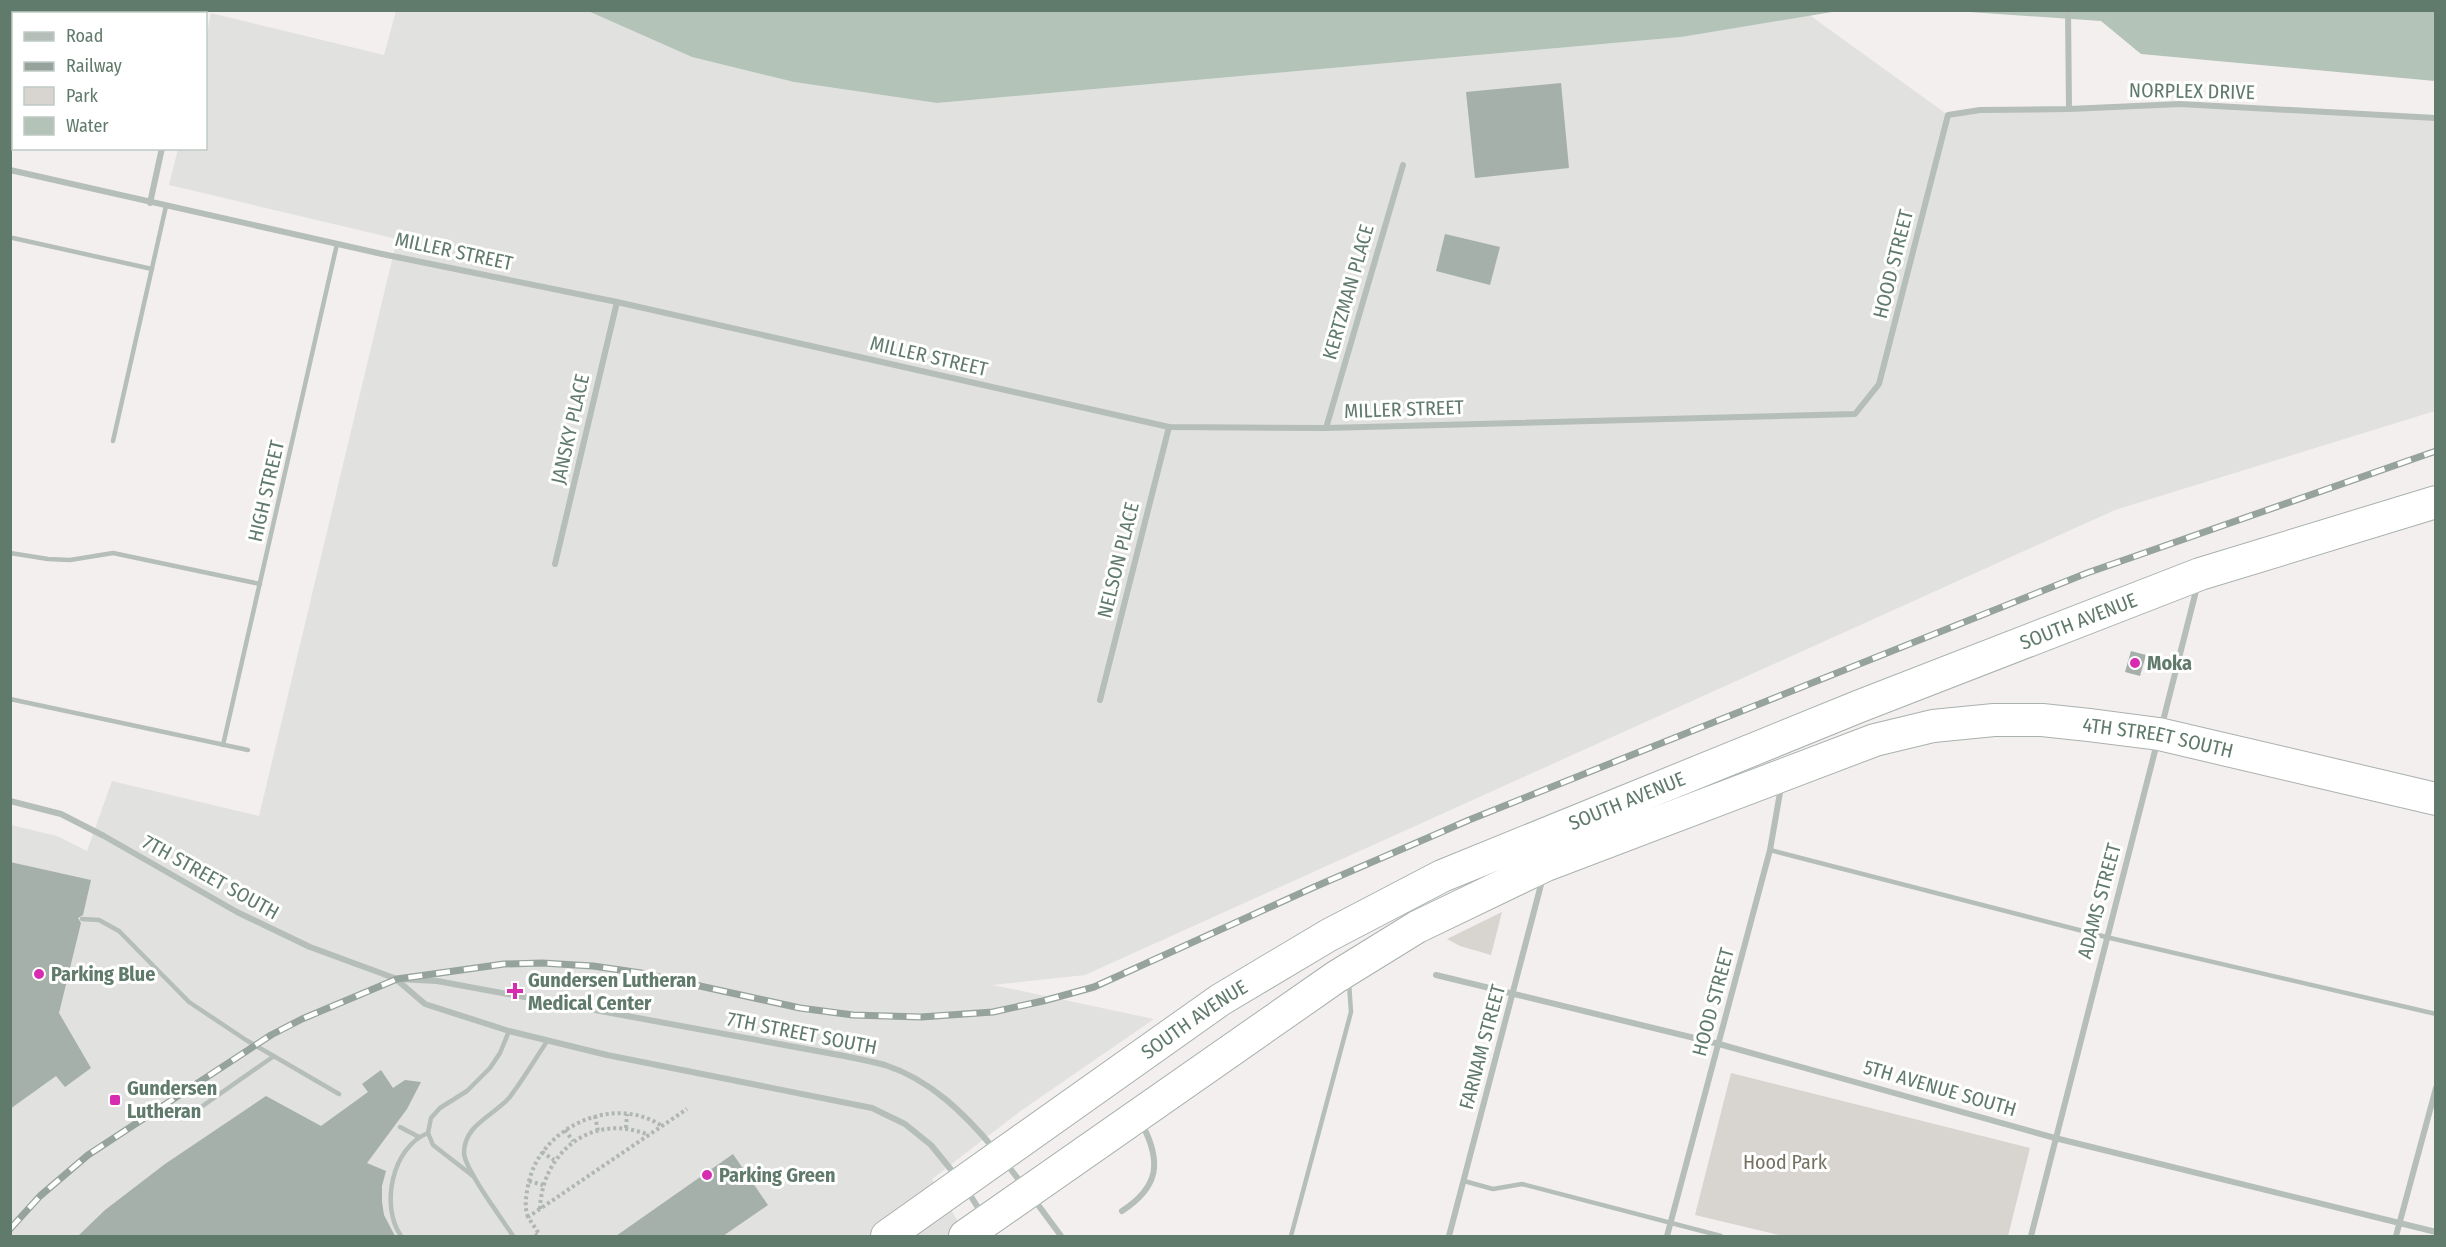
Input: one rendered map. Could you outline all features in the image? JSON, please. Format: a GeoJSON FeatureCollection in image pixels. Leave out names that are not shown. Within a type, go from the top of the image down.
{"type":"FeatureCollection","features":[{"type":"Feature","properties":{"kind":"highway","name":"SOUTH AVENUE"},"geometry":{"type":"LineString","coordinates":[[887,1236],[1220,999],[1329,934],[1442,876],[1850,710],[2200,574],[2436,502]]}},
{"type":"Feature","properties":{"kind":"highway","name":"4TH STREET SOUTH"},"geometry":{"type":"LineString","coordinates":[[1875,740],[1934,726],[1994,720],[2042,720],[2159,735],[2436,799]]}},
{"type":"Feature","properties":{"kind":"highway","name":"SOUTH AVENUE"},"geometry":{"type":"LineString","coordinates":[[981,1229],[1028,1192],[1348,969],[1417,927],[1546,865],[1875,740]]}},
{"type":"Feature","properties":{"kind":"street"},"geometry":{"type":"LineString","coordinates":[[2068,10],[2069,109]]}},
{"type":"Feature","properties":{"kind":"street","name":"NORPLEX DRIVE"},"geometry":{"type":"LineString","coordinates":[[1948,115],[1980,110],[2180,104],[2436,118]]}},
{"type":"Feature","properties":{"kind":"street","name":"HOOD STREET"},"geometry":{"type":"LineString","coordinates":[[1855,414],[1879,384],[1948,115]]}},
{"type":"Feature","properties":{"kind":"street"},"geometry":{"type":"LineString","coordinates":[[150,203],[162,150]]}},
{"type":"Feature","properties":{"kind":"street","name":"KERTZMAN PLACE"},"geometry":{"type":"LineString","coordinates":[[1326,428],[1402,165]]}},
{"type":"Feature","properties":{"kind":"street","name":"MILLER STREET"},"geometry":{"type":"LineString","coordinates":[[10,170],[337,244],[617,302],[1169,428],[1326,428],[1855,414]]}},
{"type":"Feature","properties":{"kind":"street","name":"JANSKY PLACE"},"geometry":{"type":"LineString","coordinates":[[555,564],[617,302]]}},
{"type":"Feature","properties":{"kind":"street","name":"NELSON PLACE"},"geometry":{"type":"LineString","coordinates":[[1100,700],[1169,428]]}},
{"type":"Feature","properties":{"kind":"street","name":"ADAMS STREET"},"geometry":{"type":"LineString","coordinates":[[2031,1236],[2200,574]]}},
{"type":"Feature","properties":{"kind":"street","name":"HOOD STREET"},"geometry":{"type":"LineString","coordinates":[[1667,1236],[1770,850],[1783,774]]}},
{"type":"Feature","properties":{"kind":"street","name":"7TH STREET SOUTH"},"geometry":{"type":"LineString","coordinates":[[10,801],[61,814],[271,930],[364,969],[397,979],[437,981],[839,1055],[886,1066],[927,1085],[967,1116],[1000,1155],[1061,1236]]}},
{"type":"Feature","properties":{"kind":"street","name":"FARNAM STREET"},"geometry":{"type":"LineString","coordinates":[[1449,1236],[1546,865]]}},
{"type":"Feature","properties":{"kind":"street","name":"5TH AVENUE SOUTH"},"geometry":{"type":"LineString","coordinates":[[1436,975],[1514,992],[1719,1044],[2055,1138],[2436,1232]]}},
{"type":"Feature","properties":{"kind":"street","name":"7TH STREET SOUTH"},"geometry":{"type":"LineString","coordinates":[[397,979],[425,1004],[509,1030],[607,1055],[872,1108],[905,1124],[931,1145],[962,1183],[981,1229]]}},
{"type":"Feature","properties":{"kind":"street"},"geometry":{"type":"LineString","coordinates":[[2396,1236],[2436,1088]]}},
{"type":"Feature","properties":{"kind":"street"},"geometry":{"type":"LineString","coordinates":[[1122,1211],[1140,1200],[1152,1179],[1155,1162],[1150,1138],[1138,1116]]}},
{"type":"Feature","properties":{"kind":"lane"},"geometry":{"type":"LineString","coordinates":[[113,441],[166,206]]}},
{"type":"Feature","properties":{"kind":"lane"},"geometry":{"type":"LineString","coordinates":[[13,238],[152,269]]}},
{"type":"Feature","properties":{"kind":"lane","name":"HIGH STREET"},"geometry":{"type":"LineString","coordinates":[[223,745],[337,244]]}},
{"type":"Feature","properties":{"kind":"lane"},"geometry":{"type":"LineString","coordinates":[[10,553],[70,560],[113,553],[261,584]]}},
{"type":"Feature","properties":{"kind":"lane"},"geometry":{"type":"LineString","coordinates":[[10,699],[248,750]]}},
{"type":"Feature","properties":{"kind":"lane"},"geometry":{"type":"LineString","coordinates":[[1770,850],[2106,937],[2436,1014]]}},
{"type":"Feature","properties":{"kind":"lane"},"geometry":{"type":"LineString","coordinates":[[82,919],[99,920],[119,931],[189,1002],[240,1036],[339,1094]]}},
{"type":"Feature","properties":{"kind":"lane"},"geometry":{"type":"LineString","coordinates":[[1291,1236],[1351,1012],[1348,969]]}},
{"type":"Feature","properties":{"kind":"lane"},"geometry":{"type":"LineString","coordinates":[[475,1177],[433,1145],[428,1133],[431,1118],[440,1108],[467,1091],[490,1068],[500,1053],[509,1030]]}},
{"type":"Feature","properties":{"kind":"lane"},"geometry":{"type":"LineString","coordinates":[[513,1236],[475,1177],[464,1155],[468,1138],[478,1122],[508,1099],[548,1040]]}},
{"type":"Feature","properties":{"kind":"lane"},"geometry":{"type":"LineString","coordinates":[[184,1119],[274,1056]]}},
{"type":"Feature","properties":{"kind":"lane"},"geometry":{"type":"LineString","coordinates":[[400,1126],[419,1137]]}},
{"type":"Feature","properties":{"kind":"lane"},"geometry":{"type":"LineString","coordinates":[[400,1236],[395,1228],[390,1209],[391,1193],[398,1165],[407,1149],[419,1137],[428,1133]]}},
{"type":"Feature","properties":{"kind":"lane"},"geometry":{"type":"LineString","coordinates":[[1464,1181],[1493,1189],[1522,1184],[1721,1236]]}},
{"type":"Feature","properties":{"kind":"path"},"geometry":{"type":"LineString","coordinates":[[528,1217],[687,1109]]}},
{"type":"Feature","properties":{"kind":"path"},"geometry":{"type":"LineString","coordinates":[[535,1236],[539,1234],[525,1211],[529,1181],[534,1166],[543,1152],[565,1130],[595,1116],[627,1114],[651,1120],[662,1126]]}},
{"type":"Feature","properties":{"kind":"path"},"geometry":{"type":"LineString","coordinates":[[626,1128],[627,1114]]}},
{"type":"Feature","properties":{"kind":"path"},"geometry":{"type":"LineString","coordinates":[[595,1116],[598,1131]]}},
{"type":"Feature","properties":{"kind":"path"},"geometry":{"type":"LineString","coordinates":[[540,1209],[543,1185],[554,1160],[573,1141],[598,1131],[626,1128],[650,1135]]}},
{"type":"Feature","properties":{"kind":"path"},"geometry":{"type":"LineString","coordinates":[[565,1130],[573,1141]]}},
{"type":"Feature","properties":{"kind":"path"},"geometry":{"type":"LineString","coordinates":[[543,1152],[554,1160]]}},
{"type":"Feature","properties":{"kind":"path"},"geometry":{"type":"LineString","coordinates":[[529,1181],[543,1185]]}},
{"type":"Feature","properties":{"kind":"shaded area"},"geometry":{"type":"Polygon","coordinates":[[[396,11],[588,11],[692,57],[794,82],[937,103],[1681,37],[1808,14],[1948,115],[1980,110],[2180,104],[2435,118],[2435,411],[2115,510],[1085,975],[993,985],[1154,1019],[1022,1110],[932,1179],[967,1236],[11,1236],[11,825],[57,836],[87,851],[112,781],[259,816],[397,239],[169,185],[178,150],[207,150],[207,32],[211,13],[384,55],[396,11]]]}},
{"type":"Feature","properties":{"kind":"green space"},"geometry":{"type":"Polygon","coordinates":[[[1502,912],[1491,955],[1460,946],[1447,939],[1502,912]]]}},
{"type":"Feature","properties":{"kind":"green space","name":"Hood Park"},"geometry":{"type":"Polygon","coordinates":[[[1731,1073],[2030,1148],[2008,1236],[1783,1236],[1695,1215],[1731,1073]]]}},
{"type":"Feature","properties":{"kind":"water"},"geometry":{"type":"Polygon","coordinates":[[[588,11],[1838,11],[1681,37],[937,103],[794,82],[692,57],[588,11]]]}},
{"type":"Feature","properties":{"kind":"water"},"geometry":{"type":"Polygon","coordinates":[[[1955,11],[2435,11],[2435,81],[2141,54],[2101,21],[1955,11]]]}},
{"type":"Feature","properties":{"kind":"building"},"geometry":{"type":"Polygon","coordinates":[[[1561,83],[1569,168],[1475,178],[1466,92],[1561,83]]]}},
{"type":"Feature","properties":{"kind":"building"},"geometry":{"type":"Polygon","coordinates":[[[1445,234],[1500,247],[1490,285],[1436,271],[1445,234]]]}},
{"type":"Feature","properties":{"kind":"building","name":"Moka"},"geometry":{"type":"Polygon","coordinates":[[[2131,651],[2146,655],[2140,676],[2125,672],[2131,651]]]}},
{"type":"Feature","properties":{"kind":"building","name":"Parking Blue"},"geometry":{"type":"Polygon","coordinates":[[[10,862],[91,880],[83,915],[78,918],[81,923],[59,1013],[91,1068],[65,1087],[56,1076],[10,1109],[10,862]]]}},
{"type":"Feature","properties":{"kind":"building"},"geometry":{"type":"Polygon","coordinates":[[[381,1070],[393,1088],[405,1080],[421,1082],[407,1109],[367,1163],[386,1171],[382,1186],[382,1202],[384,1215],[395,1236],[78,1236],[105,1210],[165,1164],[266,1096],[321,1126],[368,1092],[362,1084],[381,1070]]]}},
{"type":"Feature","properties":{"kind":"building"},"geometry":{"type":"Polygon","coordinates":[[[733,1154],[768,1205],[723,1236],[616,1236],[733,1154]]]}},
{"type":"Feature","properties":{"kind":"railway"},"geometry":{"type":"LineString","coordinates":[[10,1229],[40,1196],[88,1155],[271,1035],[302,1019],[397,979],[504,964],[542,963],[593,966],[641,973],[800,1008],[853,1015],[921,1017],[993,1012],[1043,1001],[1094,987],[1469,820],[2087,573],[2436,451]]}},
{"type":"Feature","properties":{"kind":"place","name":"Moka"},"geometry":{"type":"Point","coordinates":[2135,663]}},
{"type":"Feature","properties":{"kind":"place","name":"Parking Blue"},"geometry":{"type":"Point","coordinates":[39,974]}},
{"type":"Feature","properties":{"kind":"place","name":"Gundersen Lutheran Medical Center"},"geometry":{"type":"Point","coordinates":[515,991]}},
{"type":"Feature","properties":{"kind":"place","name":"Gundersen Lutheran"},"geometry":{"type":"Point","coordinates":[115,1100]}},
{"type":"Feature","properties":{"kind":"place","name":"Parking Green"},"geometry":{"type":"Point","coordinates":[707,1175]}}]}
